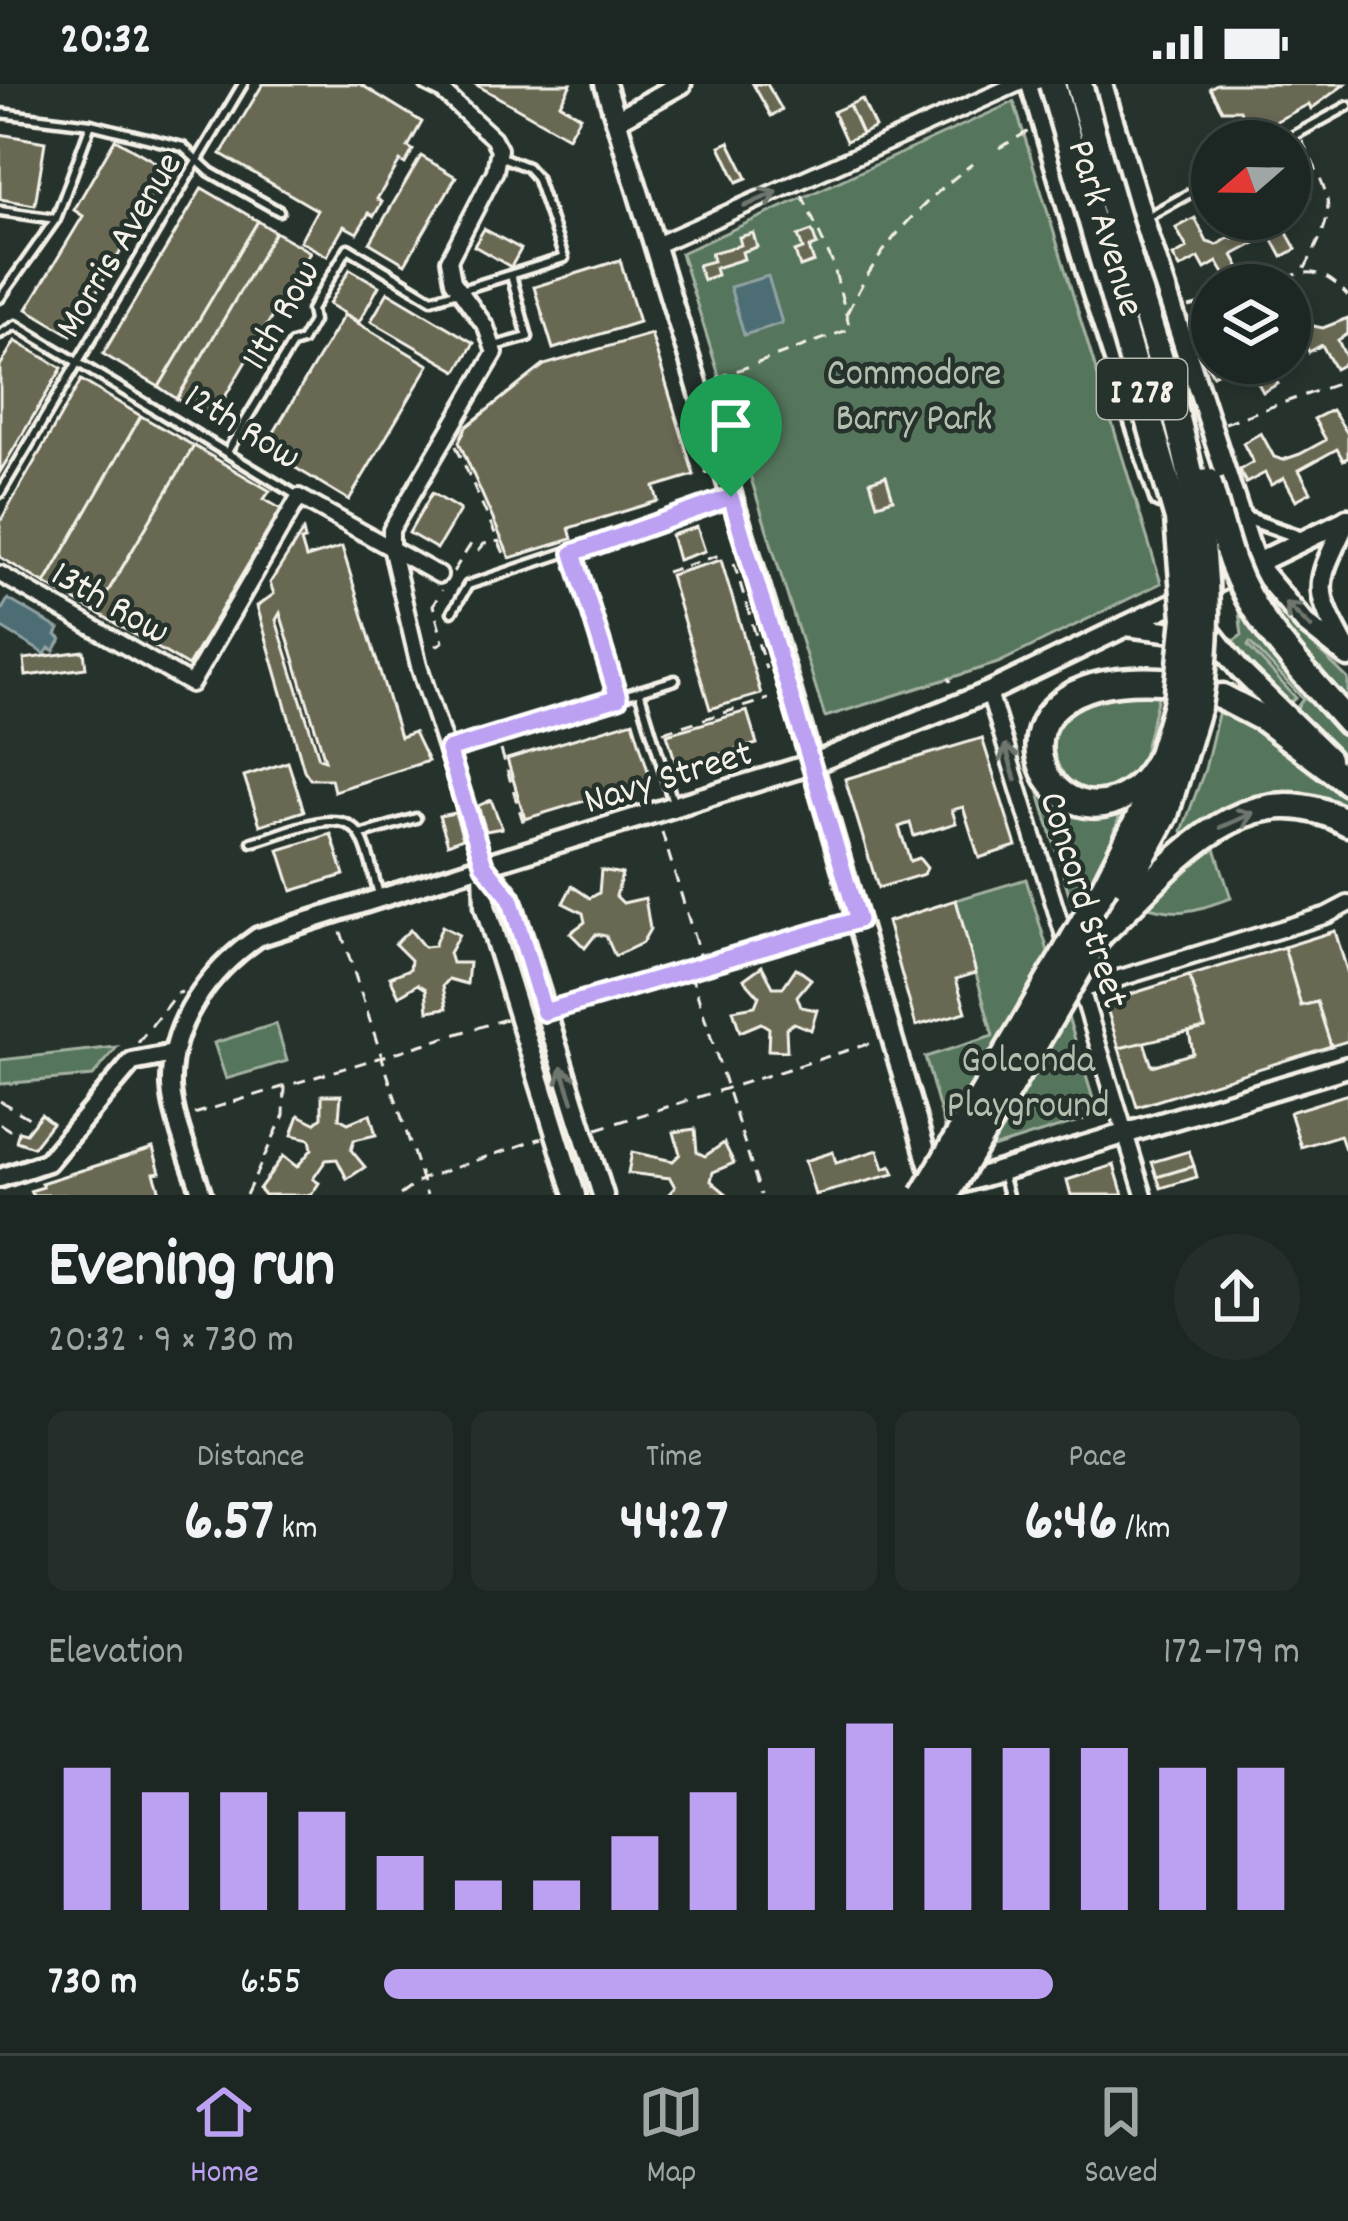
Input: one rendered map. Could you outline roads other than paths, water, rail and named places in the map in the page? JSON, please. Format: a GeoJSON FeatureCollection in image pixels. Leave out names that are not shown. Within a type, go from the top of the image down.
{"type":"FeatureCollection","features":[{"type":"Feature","properties":{"kind":"highway","name":"I 278"},"geometry":{"type":"LineString","coordinates":[[1052,84],[1178,518],[1189,696],[1167,744],[1120,894]]}},
{"type":"Feature","properties":{"kind":"highway","name":"I 278"},"geometry":{"type":"LineString","coordinates":[[932,1194],[1166,815],[1209,623],[1207,564],[1188,457],[1078,84]]}},
{"type":"Feature","properties":{"kind":"highway"},"geometry":{"type":"LineString","coordinates":[[1159,356],[1192,432],[1240,582],[1272,635],[1348,722]]}},
{"type":"Feature","properties":{"kind":"highway"},"geometry":{"type":"LineString","coordinates":[[1167,744],[1136,788],[1097,805],[1074,800],[1054,787],[1045,776],[1037,749],[1048,714],[1070,694],[1117,682],[1189,696],[1264,719],[1348,781]]}},
{"type":"Feature","properties":{"kind":"highway"},"geometry":{"type":"LineString","coordinates":[[932,1194],[1099,935],[1120,894],[1246,814],[1303,806],[1348,823]]}},
{"type":"Feature","properties":{"kind":"main road"},"geometry":{"type":"LineString","coordinates":[[605,84],[858,920],[932,1194],[1348,1067]]}},
{"type":"Feature","properties":{"kind":"main road"},"geometry":{"type":"LineString","coordinates":[[616,120],[681,84]]}},
{"type":"Feature","properties":{"kind":"main road","name":"Park Avenue"},"geometry":{"type":"LineString","coordinates":[[1031,84],[1091,286],[1207,629],[1233,665],[1315,741],[1348,781]]}},
{"type":"Feature","properties":{"kind":"main road","name":"Park Avenue"},"geometry":{"type":"LineString","coordinates":[[1102,84],[1256,565]]}},
{"type":"Feature","properties":{"kind":"main road"},"geometry":{"type":"LineString","coordinates":[[1091,286],[1156,263]]}},
{"type":"Feature","properties":{"kind":"main road"},"geometry":{"type":"LineString","coordinates":[[1144,448],[1214,427]]}},
{"type":"Feature","properties":{"kind":"main road"},"geometry":{"type":"LineString","coordinates":[[1348,519],[1320,580],[1322,602],[1348,655]]}},
{"type":"Feature","properties":{"kind":"main road","name":"Navy Street"},"geometry":{"type":"LineString","coordinates":[[484,865],[812,764],[988,692],[1348,519]]}},
{"type":"Feature","properties":{"kind":"main road"},"geometry":{"type":"LineString","coordinates":[[1256,565],[1304,623],[1348,655]]}},
{"type":"Feature","properties":{"kind":"main road"},"geometry":{"type":"LineString","coordinates":[[1126,626],[1166,631]]}},
{"type":"Feature","properties":{"kind":"main road"},"geometry":{"type":"LineString","coordinates":[[484,865],[510,898],[603,1195]]}},
{"type":"Feature","properties":{"kind":"main road"},"geometry":{"type":"LineString","coordinates":[[484,865],[485,906],[575,1195]]}},
{"type":"Feature","properties":{"kind":"street"},"geometry":{"type":"LineString","coordinates":[[654,246],[1017,84]]}},
{"type":"Feature","properties":{"kind":"street"},"geometry":{"type":"LineString","coordinates":[[439,86],[493,138],[499,155],[450,255],[451,274],[486,327],[494,357],[391,530],[391,548],[419,666],[484,865]]}},
{"type":"Feature","properties":{"kind":"street","name":"12th Row"},"geometry":{"type":"LineString","coordinates":[[298,497],[439,575]]}},
{"type":"Feature","properties":{"kind":"street","name":"13th Row"},"geometry":{"type":"LineString","coordinates":[[0,574],[190,684],[298,497]]}},
{"type":"Feature","properties":{"kind":"street"},"geometry":{"type":"LineString","coordinates":[[1240,516],[1305,539]]}},
{"type":"Feature","properties":{"kind":"street","name":"Concord Street"},"geometry":{"type":"LineString","coordinates":[[988,692],[1144,1195]]}},
{"type":"Feature","properties":{"kind":"street","name":"Navy Street"},"geometry":{"type":"LineString","coordinates":[[173,1054],[181,1026],[205,985],[229,958],[258,937],[484,865]]}},
{"type":"Feature","properties":{"kind":"street"},"geometry":{"type":"LineString","coordinates":[[1081,991],[1327,915],[1348,904]]}},
{"type":"Feature","properties":{"kind":"street"},"geometry":{"type":"LineString","coordinates":[[0,1178],[47,1162],[132,1062],[173,1054],[171,1088],[202,1195]]}},
{"type":"Feature","properties":{"kind":"lane","name":"Morris Avenue"},"geometry":{"type":"LineString","coordinates":[[0,493],[244,84]]}},
{"type":"Feature","properties":{"kind":"lane"},"geometry":{"type":"LineString","coordinates":[[1311,126],[1348,106]]}},
{"type":"Feature","properties":{"kind":"lane"},"geometry":{"type":"LineString","coordinates":[[0,113],[91,124],[183,147],[197,161],[279,211]]}},
{"type":"Feature","properties":{"kind":"lane"},"geometry":{"type":"LineString","coordinates":[[0,298],[56,219],[91,124]]}},
{"type":"Feature","properties":{"kind":"lane"},"geometry":{"type":"LineString","coordinates":[[459,292],[564,258],[536,177],[499,155]]}},
{"type":"Feature","properties":{"kind":"lane"},"geometry":{"type":"LineString","coordinates":[[1142,219],[1191,192]]}},
{"type":"Feature","properties":{"kind":"lane"},"geometry":{"type":"LineString","coordinates":[[0,211],[56,219]]}},
{"type":"Feature","properties":{"kind":"lane","name":"11th Row"},"geometry":{"type":"LineString","coordinates":[[227,452],[292,344],[302,341],[313,322],[311,310],[347,248],[432,299],[459,292]]}},
{"type":"Feature","properties":{"kind":"lane"},"geometry":{"type":"LineString","coordinates":[[495,347],[528,337],[511,275]]}},
{"type":"Feature","properties":{"kind":"lane","name":"12th Row"},"geometry":{"type":"LineString","coordinates":[[0,334],[16,326],[298,497]]}},
{"type":"Feature","properties":{"kind":"lane"},"geometry":{"type":"LineString","coordinates":[[452,612],[468,585],[731,497]]}},
{"type":"Feature","properties":{"kind":"lane"},"geometry":{"type":"LineString","coordinates":[[448,750],[675,680]]}},
{"type":"Feature","properties":{"kind":"lane"},"geometry":{"type":"LineString","coordinates":[[639,691],[674,807]]}},
{"type":"Feature","properties":{"kind":"lane"},"geometry":{"type":"LineString","coordinates":[[360,835],[416,818]]}},
{"type":"Feature","properties":{"kind":"lane"},"geometry":{"type":"LineString","coordinates":[[252,842],[329,819],[347,821],[360,835],[380,897]]}},
{"type":"Feature","properties":{"kind":"lane"},"geometry":{"type":"LineString","coordinates":[[1001,1170],[1008,1195]]}},
{"type":"Feature","properties":{"kind":"water"},"geometry":{"type":"Polygon","coordinates":[[[768,276],[782,323],[744,335],[730,287],[768,276]]]}},
{"type":"Feature","properties":{"kind":"water"},"geometry":{"type":"Polygon","coordinates":[[[8,599],[59,629],[56,635],[61,639],[54,651],[49,648],[45,654],[0,627],[0,613],[8,599]]]}},
{"type":"Feature","properties":{"kind":"park label","name":"Commodore Barry Park"},"geometry":{"type":"Point","coordinates":[914,392]}},
{"type":"Feature","properties":{"kind":"park label","name":"Golconda Playground"},"geometry":{"type":"Point","coordinates":[1028,1080]}}]}
